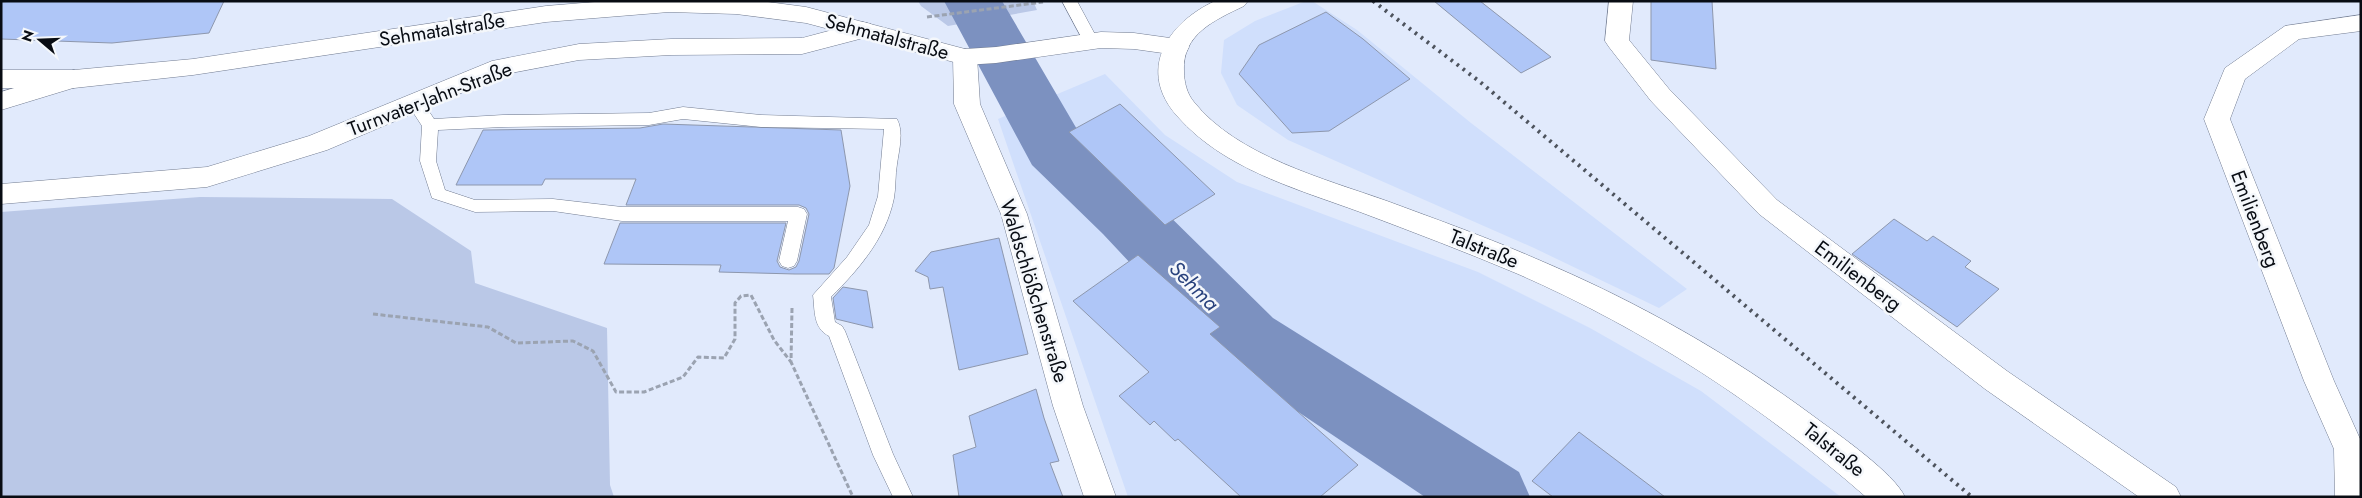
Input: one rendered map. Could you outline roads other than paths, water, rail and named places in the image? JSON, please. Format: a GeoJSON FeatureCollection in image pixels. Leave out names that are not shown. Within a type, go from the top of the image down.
{"type":"FeatureCollection","features":[{"type":"Feature","properties":{"kind":"street","name":"Talstraße"},"geometry":{"type":"LineString","coordinates":[[1236,1],[1189,27],[1171,60],[1170,73],[1174,91],[1185,108],[1206,130],[1227,145],[1251,158],[1301,179],[1488,249],[1576,288],[1646,323],[1704,355],[1769,399],[1838,451],[1889,497]]}},
{"type":"Feature","properties":{"kind":"street","name":"Emilienberg"},"geometry":{"type":"LineString","coordinates":[[1621,1],[1617,41],[1660,95],[1768,207],[1996,380],[2165,497]]}},
{"type":"Feature","properties":{"kind":"street","name":"Sehmatalstraße"},"geometry":{"type":"LineString","coordinates":[[1,79],[74,79],[193,67],[546,14],[669,4],[736,6],[806,15],[976,57],[1090,40],[1131,39],[1177,47]]}},
{"type":"Feature","properties":{"kind":"street","name":"Emilienberg"},"geometry":{"type":"LineString","coordinates":[[2351,497],[2355,471],[2349,449],[2319,381],[2217,119],[2234,74],[2293,32],[2361,23]]}},
{"type":"Feature","properties":{"kind":"street","name":"Turnvater-Jahn-Straße"},"geometry":{"type":"LineString","coordinates":[[1,194],[207,177],[318,143],[501,67],[579,52],[671,47],[802,46],[863,30]]}},
{"type":"Feature","properties":{"kind":"street","name":"Waldschlößchenstraße"},"geometry":{"type":"LineString","coordinates":[[976,57],[966,104],[1014,214],[1068,406],[1100,497]]}},
{"type":"Feature","properties":{"kind":"street"},"geometry":{"type":"LineString","coordinates":[[1,101],[74,79]]}},
{"type":"Feature","properties":{"kind":"lane"},"geometry":{"type":"LineString","coordinates":[[1069,1],[1090,40]]}},
{"type":"Feature","properties":{"kind":"lane"},"geometry":{"type":"LineString","coordinates":[[416,103],[430,125],[428,161],[438,194],[476,206],[553,205],[622,214],[798,214],[788,261]]}},
{"type":"Feature","properties":{"kind":"lane"},"geometry":{"type":"LineString","coordinates":[[430,125],[503,121],[649,119],[683,113],[761,121],[891,123],[894,140],[886,173],[886,196],[878,225],[847,272],[822,295],[826,326],[836,331],[883,455],[903,497]]}},
{"type":"Feature","properties":{"kind":"waterway","name":"Sehma"},"geometry":{"type":"LineString","coordinates":[[973,1],[1055,148],[1127,216],[1247,339],[1491,497]]}},
{"type":"Feature","properties":{"kind":"railway"},"geometry":{"type":"LineString","coordinates":[[1373,1],[1479,81],[1972,497]]}}]}
